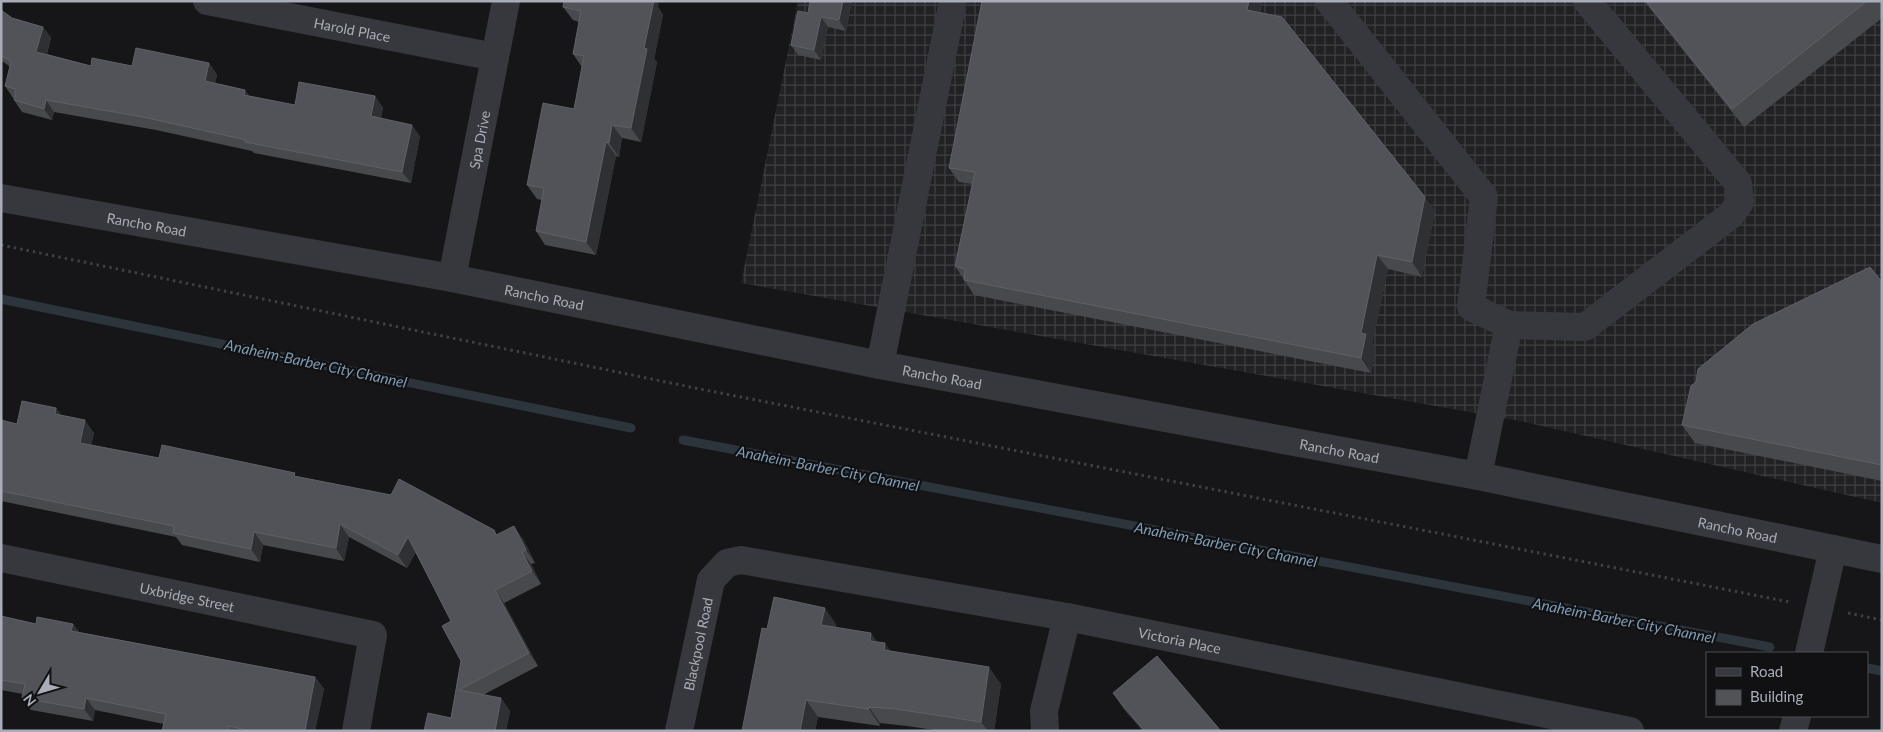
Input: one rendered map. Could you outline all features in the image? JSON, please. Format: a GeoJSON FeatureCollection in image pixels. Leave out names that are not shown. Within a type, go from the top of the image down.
{"type":"FeatureCollection","features":[{"type":"Feature","properties":{"kind":"street","name":"Harold Place"},"geometry":{"type":"LineString","coordinates":[[208,1],[495,57]]}},
{"type":"Feature","properties":{"kind":"street","name":"Spa Drive"},"geometry":{"type":"LineString","coordinates":[[452,278],[506,1]]}},
{"type":"Feature","properties":{"kind":"street"},"geometry":{"type":"LineString","coordinates":[[880,365],[953,1]]}},
{"type":"Feature","properties":{"kind":"street"},"geometry":{"type":"LineString","coordinates":[[1329,1],[1484,198],[1471,307],[1509,325],[1585,327],[1731,215],[1740,202],[1738,183],[1587,1]]}},
{"type":"Feature","properties":{"kind":"street","name":"Rancho Road"},"geometry":{"type":"LineString","coordinates":[[1,198],[452,278],[880,365],[1478,476],[1882,559]]}},
{"type":"Feature","properties":{"kind":"street"},"geometry":{"type":"LineString","coordinates":[[1478,476],[1509,325]]}},
{"type":"Feature","properties":{"kind":"street"},"geometry":{"type":"LineString","coordinates":[[1809,652],[1833,549]]}},
{"type":"Feature","properties":{"kind":"street","name":"Uxbridge Street"},"geometry":{"type":"LineString","coordinates":[[1,558],[373,635],[356,731]]}},
{"type":"Feature","properties":{"kind":"street","name":"Victoria Place"},"geometry":{"type":"LineString","coordinates":[[727,563],[741,560],[1067,617],[1630,731]]}},
{"type":"Feature","properties":{"kind":"street","name":"Blackpool Road"},"geometry":{"type":"LineString","coordinates":[[679,731],[711,580],[727,563]]}},
{"type":"Feature","properties":{"kind":"street"},"geometry":{"type":"LineString","coordinates":[[1045,731],[1044,711],[1067,617]]}},
{"type":"Feature","properties":{"kind":"street"},"geometry":{"type":"LineString","coordinates":[[1794,731],[1796,717]]}},
{"type":"Feature","properties":{"kind":"path"},"geometry":{"type":"LineString","coordinates":[[1,245],[700,389],[1882,620]]}},
{"type":"Feature","properties":{"kind":"shaded area"},"geometry":{"type":"Polygon","coordinates":[[[798,1],[1882,1],[1882,503],[1520,421],[741,283],[798,1]]]}},
{"type":"Feature","properties":{"kind":"building"},"geometry":{"type":"Polygon","coordinates":[[[564,1],[654,1],[644,48],[647,49],[631,128],[612,125],[609,143],[606,142],[586,242],[536,231],[544,188],[527,185],[543,103],[574,109],[584,56],[573,54],[581,11],[563,7],[564,1]]]}},
{"type":"Feature","properties":{"kind":"building"},"geometry":{"type":"Polygon","coordinates":[[[810,1],[843,1],[839,20],[821,17],[814,50],[791,45],[798,11],[808,13],[810,1]]]}},
{"type":"Feature","properties":{"kind":"building"},"geometry":{"type":"Polygon","coordinates":[[[982,1],[1249,1],[1247,10],[1282,17],[1425,197],[1412,262],[1377,255],[1361,333],[1366,334],[1361,358],[964,280],[965,269],[955,266],[975,172],[949,168],[982,1]]]}},
{"type":"Feature","properties":{"kind":"building"},"geometry":{"type":"Polygon","coordinates":[[[1646,1],[1867,1],[1732,109],[1646,1]]]}},
{"type":"Feature","properties":{"kind":"building"},"geometry":{"type":"Polygon","coordinates":[[[1,10],[12,18],[43,27],[36,52],[91,66],[92,58],[132,66],[136,48],[209,63],[205,81],[245,90],[244,95],[295,105],[299,82],[375,96],[371,116],[412,125],[402,172],[245,142],[246,140],[148,118],[46,100],[44,109],[14,100],[16,89],[5,86],[11,62],[1,55],[1,10]]]}},
{"type":"Feature","properties":{"kind":"building"},"geometry":{"type":"Polygon","coordinates":[[[1870,267],[1882,282],[1882,465],[1682,425],[1691,386],[1696,382],[1698,369],[1753,324],[1870,267]]]}},
{"type":"Feature","properties":{"kind":"building"},"geometry":{"type":"Polygon","coordinates":[[[22,401],[56,408],[55,414],[85,420],[80,443],[159,458],[162,445],[295,473],[294,476],[391,495],[399,479],[494,530],[496,535],[514,526],[526,550],[522,552],[532,571],[495,590],[529,653],[459,690],[501,698],[495,731],[424,731],[428,713],[451,718],[461,661],[442,626],[451,621],[408,537],[398,555],[340,524],[336,548],[254,532],[251,549],[173,533],[174,526],[1,491],[1,420],[17,424],[22,401]]]}},
{"type":"Feature","properties":{"kind":"building"},"geometry":{"type":"Polygon","coordinates":[[[774,597],[825,608],[821,625],[871,633],[870,641],[885,643],[884,650],[989,667],[981,722],[896,709],[869,707],[869,709],[806,700],[800,731],[742,731],[762,628],[767,629],[774,597]]]}},
{"type":"Feature","properties":{"kind":"building"},"geometry":{"type":"Polygon","coordinates":[[[1,616],[36,624],[37,617],[73,624],[71,631],[315,677],[305,731],[251,731],[229,726],[228,731],[162,731],[166,714],[86,698],[84,709],[22,698],[25,684],[1,680],[1,616]]]}},
{"type":"Feature","properties":{"kind":"building"},"geometry":{"type":"Polygon","coordinates":[[[1157,656],[1221,731],[1145,731],[1113,693],[1157,656]]]}},
{"type":"Feature","properties":{"kind":"waterway","name":"Anaheim-Barber City Channel"},"geometry":{"type":"LineString","coordinates":[[1,299],[631,428]]}},
{"type":"Feature","properties":{"kind":"waterway","name":"Anaheim-Barber City Channel"},"geometry":{"type":"LineString","coordinates":[[683,440],[1770,647]]}},
{"type":"Feature","properties":{"kind":"waterway","name":"Anaheim-Barber City Channel"},"geometry":{"type":"LineString","coordinates":[[1868,668],[1882,671]]}}]}
